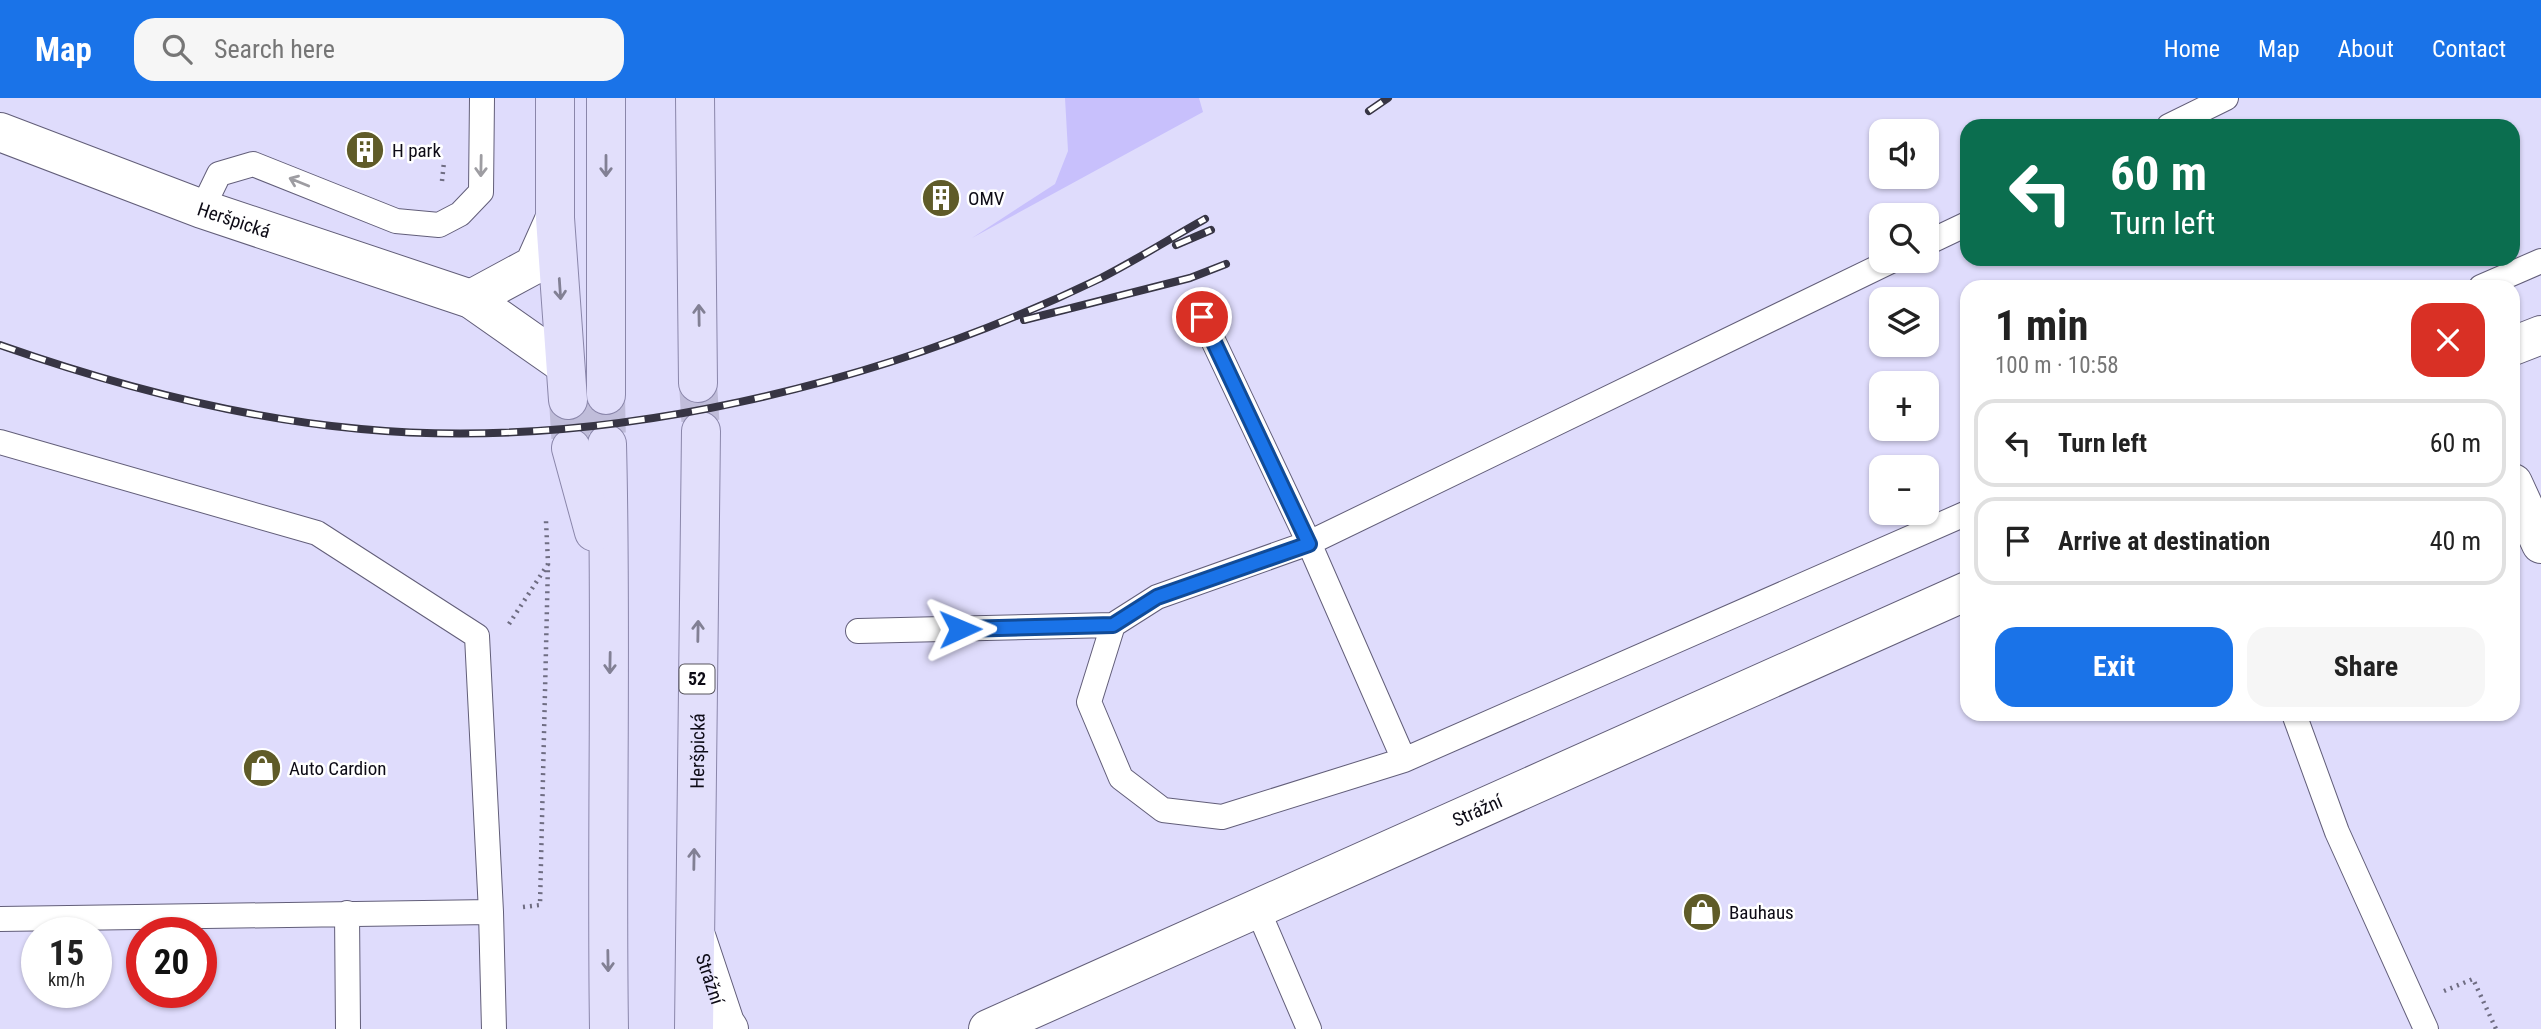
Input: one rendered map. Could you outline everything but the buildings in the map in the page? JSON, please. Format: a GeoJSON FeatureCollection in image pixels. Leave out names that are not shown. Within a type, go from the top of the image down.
{"type":"FeatureCollection","features":[{"type":"Feature","properties":{"kind":"main road"},"geometry":{"type":"LineString","coordinates":[[555,98],[555,218],[566,382]]}},
{"type":"Feature","properties":{"kind":"main road"},"geometry":{"type":"LineString","coordinates":[[606,98],[606,395]]}},
{"type":"Feature","properties":{"kind":"main road"},"geometry":{"type":"LineString","coordinates":[[695,98],[698,383]]}},
{"type":"Feature","properties":{"kind":"main road","name":"Heršpická"},"geometry":{"type":"LineString","coordinates":[[694,1029],[701,431]]}},
{"type":"Feature","properties":{"kind":"main road"},"geometry":{"type":"LineString","coordinates":[[589,446],[611,595],[607,894],[609,1029]]}},
{"type":"Feature","properties":{"kind":"street","name":"Heršpická"},"geometry":{"type":"LineString","coordinates":[[0,132],[202,209],[471,299],[566,382]]}},
{"type":"Feature","properties":{"kind":"street"},"geometry":{"type":"LineString","coordinates":[[471,299],[534,265],[555,218]]}},
{"type":"Feature","properties":{"kind":"street"},"geometry":{"type":"LineString","coordinates":[[2520,343],[2541,335]]}},
{"type":"Feature","properties":{"kind":"street"},"geometry":{"type":"LineString","coordinates":[[2520,498],[2541,544]]}},
{"type":"Feature","properties":{"kind":"street","name":"Strážní"},"geometry":{"type":"LineString","coordinates":[[988,1029],[1045,1017],[1257,908],[1960,594]]}},
{"type":"Feature","properties":{"kind":"street","name":"Strážní"},"geometry":{"type":"LineString","coordinates":[[694,927],[729,1029]]}},
{"type":"Feature","properties":{"kind":"lane"},"geometry":{"type":"LineString","coordinates":[[202,209],[219,174],[253,164],[396,221],[439,225],[460,214],[481,192],[482,98]]}},
{"type":"Feature","properties":{"kind":"lane"},"geometry":{"type":"LineString","coordinates":[[2183,119],[2226,98]]}},
{"type":"Feature","properties":{"kind":"lane"},"geometry":{"type":"LineString","coordinates":[[1939,237],[1960,227]]}},
{"type":"Feature","properties":{"kind":"lane"},"geometry":{"type":"LineString","coordinates":[[2497,280],[2541,261]]}},
{"type":"Feature","properties":{"kind":"lane"},"geometry":{"type":"LineString","coordinates":[[858,631],[1113,625],[1157,597],[1309,544],[1869,272]]}},
{"type":"Feature","properties":{"kind":"lane"},"geometry":{"type":"LineString","coordinates":[[1202,317],[1309,544],[1405,760]]}},
{"type":"Feature","properties":{"kind":"lane"},"geometry":{"type":"LineString","coordinates":[[0,442],[317,533],[477,636],[494,1029]]}},
{"type":"Feature","properties":{"kind":"lane"},"geometry":{"type":"LineString","coordinates":[[1113,625],[1089,702],[1121,778],[1163,810],[1222,817],[1405,760],[1960,516]]}},
{"type":"Feature","properties":{"kind":"lane"},"geometry":{"type":"LineString","coordinates":[[2297,721],[2337,832],[2426,1029]]}},
{"type":"Feature","properties":{"kind":"lane"},"geometry":{"type":"LineString","coordinates":[[1257,908],[1309,1029]]}},
{"type":"Feature","properties":{"kind":"lane"},"geometry":{"type":"LineString","coordinates":[[0,919],[491,912]]}},
{"type":"Feature","properties":{"kind":"lane"},"geometry":{"type":"LineString","coordinates":[[347,914],[348,1029]]}},
{"type":"Feature","properties":{"kind":"path"},"geometry":{"type":"LineString","coordinates":[[541,867],[548,563],[545,513]]}},
{"type":"Feature","properties":{"kind":"path"},"geometry":{"type":"LineString","coordinates":[[477,636],[506,628],[548,563]]}},
{"type":"Feature","properties":{"kind":"path"},"geometry":{"type":"LineString","coordinates":[[2444,992],[2473,979],[2496,1029]]}},
{"type":"Feature","properties":{"kind":"shaded area"},"geometry":{"type":"Polygon","coordinates":[[[1065,98],[1199,98],[1203,112],[972,238],[1055,184],[1068,151],[1065,98]]]}},
{"type":"Feature","properties":{"kind":"tunnel"},"geometry":{"type":"LineString","coordinates":[[698,383],[701,431]]}},
{"type":"Feature","properties":{"kind":"tunnel"},"geometry":{"type":"LineString","coordinates":[[606,395],[607,444]]}},
{"type":"Feature","properties":{"kind":"tunnel"},"geometry":{"type":"LineString","coordinates":[[568,400],[571,448]]}},
{"type":"Feature","properties":{"kind":"railway"},"geometry":{"type":"LineString","coordinates":[[1369,111],[1388,98]]}},
{"type":"Feature","properties":{"kind":"railway"},"geometry":{"type":"LineString","coordinates":[[0,345],[133,387],[269,417],[361,429],[454,433],[549,430],[645,419],[740,402],[835,378],[927,350],[1016,316],[1101,278],[1205,219]]}},
{"type":"Feature","properties":{"kind":"railway"},"geometry":{"type":"LineString","coordinates":[[1176,245],[1211,230]]}},
{"type":"Feature","properties":{"kind":"railway"},"geometry":{"type":"LineString","coordinates":[[1024,320],[1190,278],[1226,264]]}},
{"type":"Feature","properties":{"kind":"place","name":"H park"},"geometry":{"type":"Point","coordinates":[365,150]}},
{"type":"Feature","properties":{"kind":"place","name":"OMV"},"geometry":{"type":"Point","coordinates":[941,198]}},
{"type":"Feature","properties":{"kind":"place","name":"Auto Cardion"},"geometry":{"type":"Point","coordinates":[262,768]}},
{"type":"Feature","properties":{"kind":"place","name":"Bauhaus"},"geometry":{"type":"Point","coordinates":[1702,912]}},
{"type":"Feature","properties":{"kind":"route"},"geometry":{"type":"LineString","coordinates":[[960,629],[1113,625],[1157,597],[1309,544],[1202,317]]}}]}
